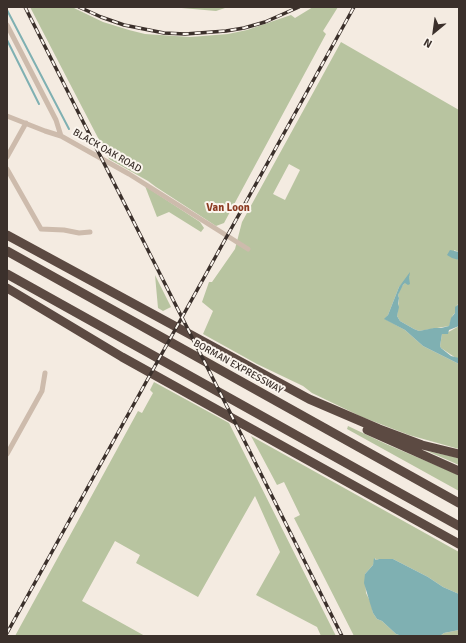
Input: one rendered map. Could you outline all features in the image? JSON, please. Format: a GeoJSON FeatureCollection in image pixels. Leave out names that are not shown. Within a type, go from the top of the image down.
{"type":"FeatureCollection","features":[{"type":"Feature","properties":{"kind":"highway"},"geometry":{"type":"LineString","coordinates":[[7,235],[131,301],[226,355],[360,427],[459,471]]}},
{"type":"Feature","properties":{"kind":"highway","name":"BORMAN EXPRESSWAY"},"geometry":{"type":"LineString","coordinates":[[7,251],[459,503]]}},
{"type":"Feature","properties":{"kind":"highway"},"geometry":{"type":"LineString","coordinates":[[7,274],[459,526]]}},
{"type":"Feature","properties":{"kind":"highway"},"geometry":{"type":"LineString","coordinates":[[7,288],[117,354],[459,544]]}},
{"type":"Feature","properties":{"kind":"highway"},"geometry":{"type":"LineString","coordinates":[[309,399],[379,429],[422,445],[459,454]]}},
{"type":"Feature","properties":{"kind":"street","name":"BLACK OAK ROAD"},"geometry":{"type":"LineString","coordinates":[[7,24],[56,120],[61,136],[129,174],[248,249]]}},
{"type":"Feature","properties":{"kind":"street"},"geometry":{"type":"LineString","coordinates":[[7,116],[61,136]]}},
{"type":"Feature","properties":{"kind":"street"},"geometry":{"type":"LineString","coordinates":[[7,157],[26,123]]}},
{"type":"Feature","properties":{"kind":"street"},"geometry":{"type":"LineString","coordinates":[[7,169],[41,229],[64,230],[79,233],[90,232]]}},
{"type":"Feature","properties":{"kind":"street"},"geometry":{"type":"LineString","coordinates":[[7,454],[42,391],[45,373]]}},
{"type":"Feature","properties":{"kind":"green space"},"geometry":{"type":"Polygon","coordinates":[[[30,7],[72,7],[103,22],[129,30],[145,34],[190,37],[228,34],[247,30],[291,15],[295,18],[313,7],[338,7],[323,31],[326,34],[224,223],[216,226],[148,181],[109,159],[30,7]]]}},
{"type":"Feature","properties":{"kind":"green space"},"geometry":{"type":"Polygon","coordinates":[[[170,7],[228,7],[216,11],[170,7]]]}},
{"type":"Feature","properties":{"kind":"green space"},"geometry":{"type":"Polygon","coordinates":[[[341,42],[459,110],[459,252],[454,250],[457,259],[459,260],[459,304],[457,305],[449,326],[419,331],[400,321],[397,316],[398,295],[400,289],[410,276],[399,287],[385,319],[405,330],[423,346],[459,364],[459,449],[409,435],[362,417],[312,393],[303,386],[257,364],[203,334],[213,311],[202,302],[209,282],[212,282],[235,249],[242,222],[341,42]],[[289,164],[273,194],[285,200],[300,170],[289,164]]]}},
{"type":"Feature","properties":{"kind":"green space"},"geometry":{"type":"Polygon","coordinates":[[[145,186],[200,222],[204,228],[201,232],[169,212],[157,217],[145,186]]]}},
{"type":"Feature","properties":{"kind":"green space"},"geometry":{"type":"Polygon","coordinates":[[[155,275],[171,307],[163,311],[158,308],[155,275]]]}},
{"type":"Feature","properties":{"kind":"green space"},"geometry":{"type":"Polygon","coordinates":[[[459,326],[459,358],[456,358],[440,346],[442,334],[445,334],[459,326]]]}},
{"type":"Feature","properties":{"kind":"green space"},"geometry":{"type":"Polygon","coordinates":[[[154,382],[229,423],[336,636],[321,636],[317,627],[256,595],[280,552],[255,496],[198,597],[136,563],[140,555],[115,541],[82,601],[145,636],[15,636],[138,411],[142,413],[153,393],[150,390],[154,382]]]}},
{"type":"Feature","properties":{"kind":"green space"},"geometry":{"type":"Polygon","coordinates":[[[348,426],[459,475],[459,491],[347,429],[348,426]]]}},
{"type":"Feature","properties":{"kind":"green space"},"geometry":{"type":"Polygon","coordinates":[[[251,436],[459,552],[459,594],[443,587],[428,577],[393,559],[376,560],[375,558],[373,565],[365,574],[366,593],[371,603],[373,613],[377,619],[382,621],[396,634],[402,636],[354,636],[294,518],[300,515],[284,482],[277,485],[251,436]]]}},
{"type":"Feature","properties":{"kind":"green space"},"geometry":{"type":"Polygon","coordinates":[[[423,450],[459,458],[459,465],[427,451],[423,450]]]}},
{"type":"Feature","properties":{"kind":"green space"},"geometry":{"type":"Polygon","coordinates":[[[459,630],[459,636],[440,636],[444,633],[459,630]]]}},
{"type":"Feature","properties":{"kind":"water"},"geometry":{"type":"Polygon","coordinates":[[[450,250],[459,252],[459,260],[447,255],[450,250]]]}},
{"type":"Feature","properties":{"kind":"water"},"geometry":{"type":"Polygon","coordinates":[[[410,272],[410,284],[408,285],[405,283],[398,295],[399,307],[397,316],[400,321],[419,331],[441,328],[449,326],[451,318],[455,313],[455,307],[459,304],[459,326],[449,330],[448,334],[442,334],[440,346],[451,356],[459,358],[459,364],[423,346],[405,330],[384,319],[388,315],[399,287],[410,272]]]}},
{"type":"Feature","properties":{"kind":"water"},"geometry":{"type":"Polygon","coordinates":[[[374,558],[376,560],[393,559],[428,577],[443,587],[459,594],[459,630],[444,633],[440,636],[402,636],[396,634],[382,621],[377,619],[373,613],[364,583],[365,574],[373,565],[374,558]]]}},
{"type":"Feature","properties":{"kind":"waterway"},"geometry":{"type":"LineString","coordinates":[[7,10],[69,129]]}},
{"type":"Feature","properties":{"kind":"waterway"},"geometry":{"type":"LineString","coordinates":[[7,40],[39,104]]}},
{"type":"Feature","properties":{"kind":"railway"},"geometry":{"type":"LineString","coordinates":[[25,7],[342,636]]}},
{"type":"Feature","properties":{"kind":"railway"},"geometry":{"type":"LineString","coordinates":[[79,7],[124,25],[164,33],[185,34],[244,28],[265,22],[299,7]]}},
{"type":"Feature","properties":{"kind":"railway"},"geometry":{"type":"LineString","coordinates":[[7,633],[354,7]]}},
{"type":"Feature","properties":{"kind":"district","name":"Van Loon"},"geometry":{"type":"Point","coordinates":[228,208]}}]}
